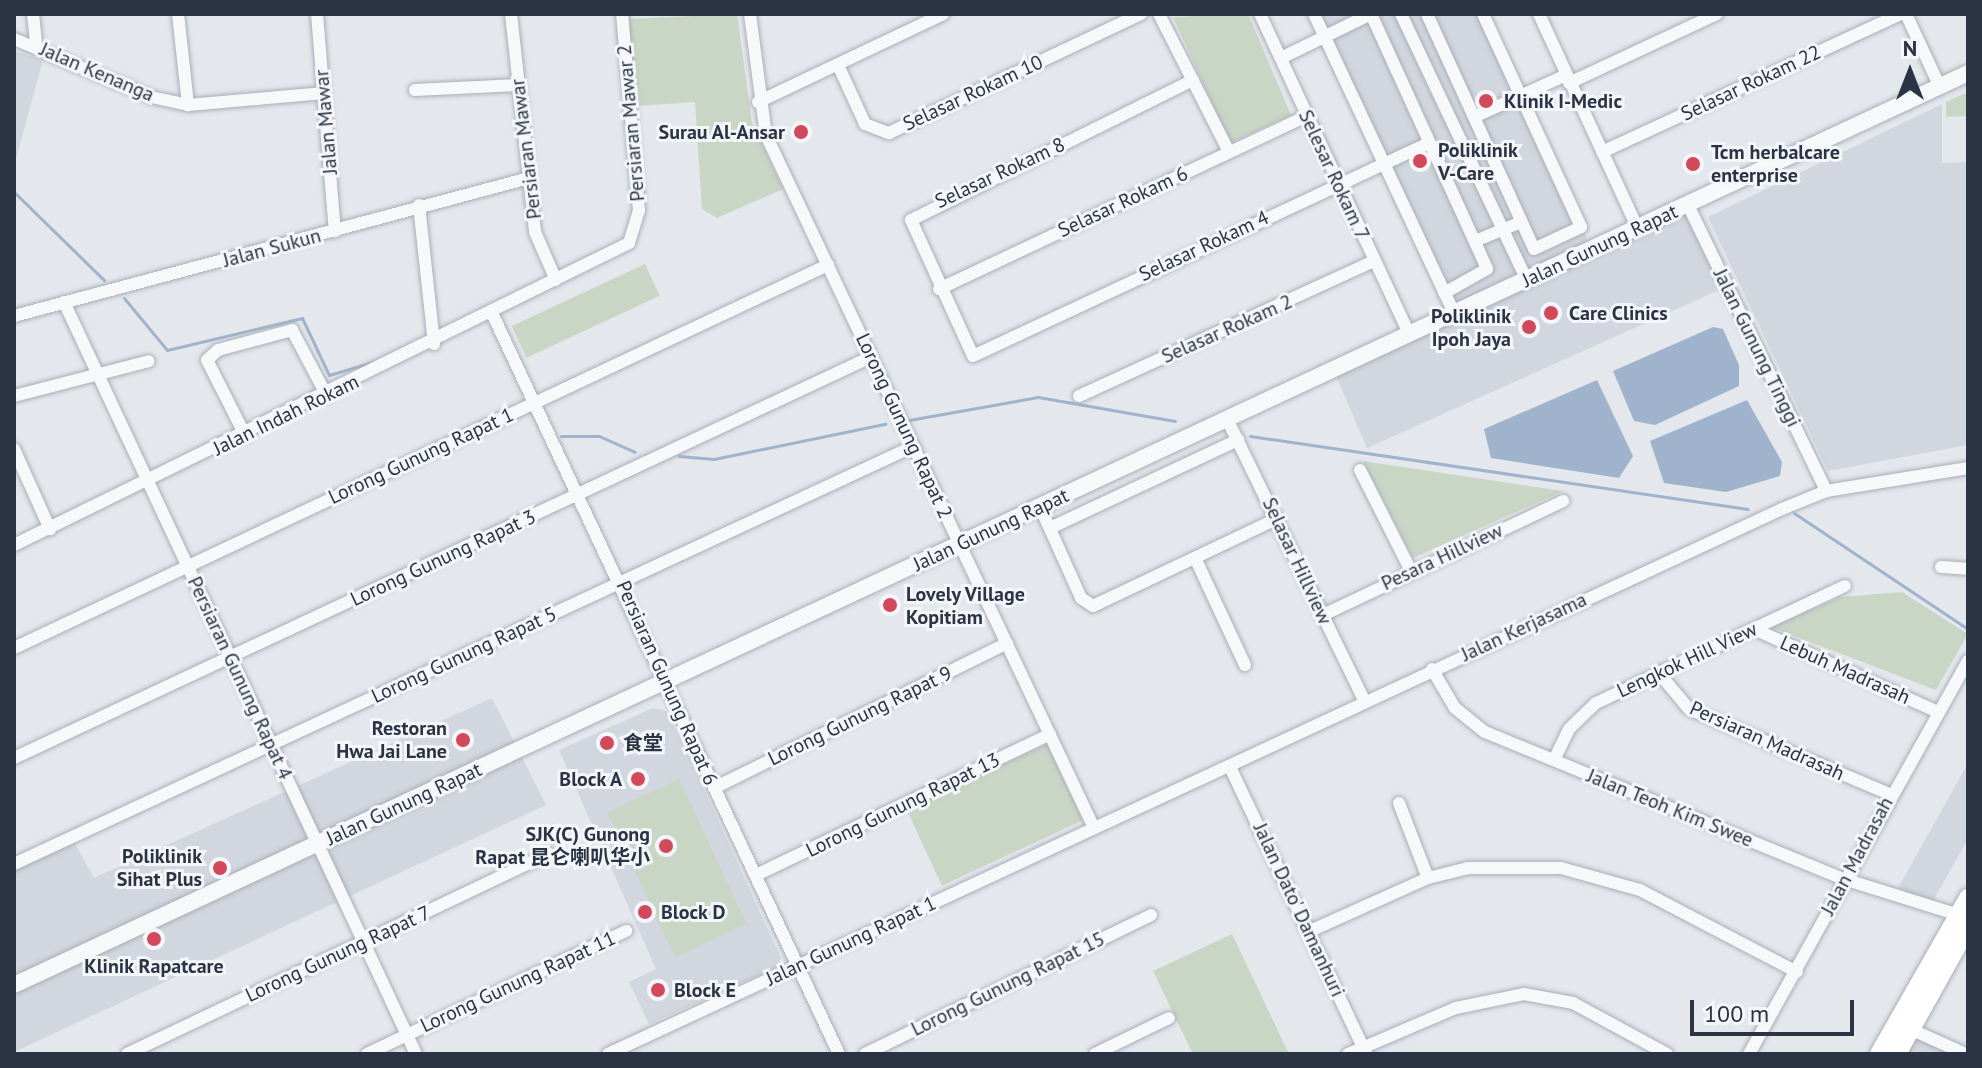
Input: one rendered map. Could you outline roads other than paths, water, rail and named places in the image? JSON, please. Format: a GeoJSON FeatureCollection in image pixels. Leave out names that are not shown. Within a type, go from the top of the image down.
{"type":"FeatureCollection","features":[{"type":"Feature","properties":{"kind":"main road"},"geometry":{"type":"LineString","coordinates":[[1897,1054],[1964,921]]}},
{"type":"Feature","properties":{"kind":"main road"},"geometry":{"type":"LineString","coordinates":[[1879,1054],[1964,921]]}},
{"type":"Feature","properties":{"kind":"street"},"geometry":{"type":"LineString","coordinates":[[33,14],[36,44]]}},
{"type":"Feature","properties":{"kind":"street"},"geometry":{"type":"LineString","coordinates":[[178,14],[188,105]]}},
{"type":"Feature","properties":{"kind":"street","name":"Jalan Mawar"},"geometry":{"type":"LineString","coordinates":[[317,14],[335,231]]}},
{"type":"Feature","properties":{"kind":"street","name":"Persiaran Mawar"},"geometry":{"type":"LineString","coordinates":[[511,14],[535,232],[556,280]]}},
{"type":"Feature","properties":{"kind":"street","name":"Persiaran Mawar 2"},"geometry":{"type":"LineString","coordinates":[[556,280],[637,233],[622,14]]}},
{"type":"Feature","properties":{"kind":"street","name":"Lorong Gunung Rapat 2"},"geometry":{"type":"LineString","coordinates":[[750,14],[758,102],[766,135],[1094,828]]}},
{"type":"Feature","properties":{"kind":"street"},"geometry":{"type":"LineString","coordinates":[[758,102],[943,14]]}},
{"type":"Feature","properties":{"kind":"street","name":"Selasar Rokam 10"},"geometry":{"type":"LineString","coordinates":[[838,65],[865,124],[889,133],[1141,14]]}},
{"type":"Feature","properties":{"kind":"street"},"geometry":{"type":"LineString","coordinates":[[1159,14],[1229,152]]}},
{"type":"Feature","properties":{"kind":"street","name":"Selesar Rokam 7"},"geometry":{"type":"LineString","coordinates":[[1260,14],[1410,335]]}},
{"type":"Feature","properties":{"kind":"street"},"geometry":{"type":"LineString","coordinates":[[1314,14],[1455,315]]}},
{"type":"Feature","properties":{"kind":"street"},"geometry":{"type":"LineString","coordinates":[[1281,58],[1371,14],[1487,269],[1444,293]]}},
{"type":"Feature","properties":{"kind":"street"},"geometry":{"type":"LineString","coordinates":[[1401,14],[1527,280]]}},
{"type":"Feature","properties":{"kind":"street"},"geometry":{"type":"LineString","coordinates":[[1427,14],[1534,249],[1581,227],[1523,95],[1483,14]]}},
{"type":"Feature","properties":{"kind":"street"},"geometry":{"type":"LineString","coordinates":[[1539,14],[1638,229]]}},
{"type":"Feature","properties":{"kind":"street"},"geometry":{"type":"LineString","coordinates":[[1474,117],[1717,14]]}},
{"type":"Feature","properties":{"kind":"street"},"geometry":{"type":"LineString","coordinates":[[1903,14],[1940,87]]}},
{"type":"Feature","properties":{"kind":"street","name":"Selasar Rokam 22"},"geometry":{"type":"LineString","coordinates":[[1602,152],[1903,14]]}},
{"type":"Feature","properties":{"kind":"street","name":"Jalan Kenanga"},"geometry":{"type":"LineString","coordinates":[[14,39],[36,44],[151,97],[188,105],[324,93]]}},
{"type":"Feature","properties":{"kind":"street","name":"Jalan Gunung Rapat"},"geometry":{"type":"LineString","coordinates":[[14,985],[1968,73]]}},
{"type":"Feature","properties":{"kind":"street","name":"Selasar Rokam 8"},"geometry":{"type":"LineString","coordinates":[[982,355],[965,348],[911,233],[919,212],[1193,80]]}},
{"type":"Feature","properties":{"kind":"street"},"geometry":{"type":"LineString","coordinates":[[415,90],[518,85]]}},
{"type":"Feature","properties":{"kind":"street","name":"Selasar Rokam 6"},"geometry":{"type":"LineString","coordinates":[[939,289],[1306,116]]}},
{"type":"Feature","properties":{"kind":"street","name":"Selasar Rokam 4"},"geometry":{"type":"LineString","coordinates":[[982,355],[1429,143]]}},
{"type":"Feature","properties":{"kind":"street","name":"Jalan Sukun"},"geometry":{"type":"LineString","coordinates":[[14,316],[529,178]]}},
{"type":"Feature","properties":{"kind":"street"},"geometry":{"type":"LineString","coordinates":[[419,205],[434,344]]}},
{"type":"Feature","properties":{"kind":"street","name":"Jalan Gunung Tinggi"},"geometry":{"type":"LineString","coordinates":[[1688,205],[1826,491]]}},
{"type":"Feature","properties":{"kind":"street"},"geometry":{"type":"LineString","coordinates":[[1475,241],[1521,222]]}},
{"type":"Feature","properties":{"kind":"street","name":"Selasar Rokam 2"},"geometry":{"type":"LineString","coordinates":[[1079,396],[1374,261]]}},
{"type":"Feature","properties":{"kind":"street","name":"Lorong Gunung Rapat 1"},"geometry":{"type":"LineString","coordinates":[[14,648],[828,265]]}},
{"type":"Feature","properties":{"kind":"street","name":"Jalan Indah Rokam"},"geometry":{"type":"LineString","coordinates":[[14,545],[434,344],[556,280]]}},
{"type":"Feature","properties":{"kind":"street","name":"Persiaran Gunung Rapat 4"},"geometry":{"type":"LineString","coordinates":[[64,302],[101,373],[416,1054]]}},
{"type":"Feature","properties":{"kind":"street","name":"Persiaran Gunung Rapat 6"},"geometry":{"type":"LineString","coordinates":[[492,313],[621,582],[839,1054]]}},
{"type":"Feature","properties":{"kind":"street"},"geometry":{"type":"LineString","coordinates":[[245,435],[209,355],[289,330],[299,337],[327,396]]}},
{"type":"Feature","properties":{"kind":"street","name":"Lorong Gunung Rapat 3"},"geometry":{"type":"LineString","coordinates":[[14,758],[871,357]]}},
{"type":"Feature","properties":{"kind":"street"},"geometry":{"type":"LineString","coordinates":[[14,396],[149,361]]}},
{"type":"Feature","properties":{"kind":"street","name":"Selasar Hillview"},"geometry":{"type":"LineString","coordinates":[[1228,421],[1278,518],[1365,702]]}},
{"type":"Feature","properties":{"kind":"street"},"geometry":{"type":"LineString","coordinates":[[1050,528],[1238,440]]}},
{"type":"Feature","properties":{"kind":"street","name":"Lorong Gunung Rapat 5"},"geometry":{"type":"LineString","coordinates":[[14,864],[914,446]]}},
{"type":"Feature","properties":{"kind":"street"},"geometry":{"type":"LineString","coordinates":[[14,449],[50,529]]}},
{"type":"Feature","properties":{"kind":"street","name":"Jalan Kerjasama"},"geometry":{"type":"LineString","coordinates":[[1094,828],[1230,767],[1432,669],[1826,491],[1968,468]]}},
{"type":"Feature","properties":{"kind":"street"},"geometry":{"type":"LineString","coordinates":[[1360,470],[1411,571]]}},
{"type":"Feature","properties":{"kind":"street","name":"Pesara Hillview"},"geometry":{"type":"LineString","coordinates":[[1323,615],[1563,501]]}},
{"type":"Feature","properties":{"kind":"street"},"geometry":{"type":"LineString","coordinates":[[1040,507],[1081,598],[1093,606],[1196,560],[1278,518]]}},
{"type":"Feature","properties":{"kind":"street"},"geometry":{"type":"LineString","coordinates":[[1196,560],[1245,665]]}},
{"type":"Feature","properties":{"kind":"street"},"geometry":{"type":"LineString","coordinates":[[1941,567],[1968,569]]}},
{"type":"Feature","properties":{"kind":"street","name":"Lengkok Hill View"},"geometry":{"type":"LineString","coordinates":[[1554,760],[1581,714],[1658,672],[1845,586]]}},
{"type":"Feature","properties":{"kind":"street","name":"Lebuh Madrasah"},"geometry":{"type":"LineString","coordinates":[[1754,629],[1936,711]]}},
{"type":"Feature","properties":{"kind":"street","name":"Lorong Gunung Rapat 9"},"geometry":{"type":"LineString","coordinates":[[714,788],[1007,643]]}},
{"type":"Feature","properties":{"kind":"street","name":"Jalan Madrasah"},"geometry":{"type":"LineString","coordinates":[[1749,1054],[1797,972],[1889,794],[1968,661]]}},
{"type":"Feature","properties":{"kind":"street","name":"Jalan Teoh Kim Swee"},"geometry":{"type":"LineString","coordinates":[[1432,669],[1468,721],[1554,760],[1844,879],[1964,921]]}},
{"type":"Feature","properties":{"kind":"street","name":"Persiaran Madrasah"},"geometry":{"type":"LineString","coordinates":[[1658,672],[1689,709],[1889,794]]}},
{"type":"Feature","properties":{"kind":"street","name":"Lorong Gunung Rapat 13"},"geometry":{"type":"LineString","coordinates":[[756,875],[1050,734]]}},
{"type":"Feature","properties":{"kind":"street","name":"Jalan Dato' Damanhuri"},"geometry":{"type":"LineString","coordinates":[[1230,767],[1364,1051]]}},
{"type":"Feature","properties":{"kind":"street"},"geometry":{"type":"LineString","coordinates":[[1399,803],[1428,878]]}},
{"type":"Feature","properties":{"kind":"street","name":"Jalan Gunung Rapat 1"},"geometry":{"type":"LineString","coordinates":[[608,1054],[1094,828]]}},
{"type":"Feature","properties":{"kind":"street","name":"Lorong Gunung Rapat 7"},"geometry":{"type":"LineString","coordinates":[[127,1054],[549,854]]}},
{"type":"Feature","properties":{"kind":"street"},"geometry":{"type":"LineString","coordinates":[[1310,931],[1428,878],[1468,868],[1561,868],[1640,890],[1797,972]]}},
{"type":"Feature","properties":{"kind":"street","name":"Lorong Gunung Rapat 15"},"geometry":{"type":"LineString","coordinates":[[865,1054],[1151,915]]}},
{"type":"Feature","properties":{"kind":"street","name":"Lorong Gunung Rapat 11"},"geometry":{"type":"LineString","coordinates":[[367,1054],[626,931]]}},
{"type":"Feature","properties":{"kind":"street"},"geometry":{"type":"LineString","coordinates":[[1348,1054],[1364,1051],[1456,1008],[1524,994],[1573,1003],[1667,1054]]}},
{"type":"Feature","properties":{"kind":"street"},"geometry":{"type":"LineString","coordinates":[[1095,1054],[1169,1018]]}},
{"type":"Feature","properties":{"kind":"street"},"geometry":{"type":"LineString","coordinates":[[1910,1029],[1966,1054]]}},
{"type":"Feature","properties":{"kind":"water"},"geometry":{"type":"Polygon","coordinates":[[[1713,327],[1723,329],[1739,365],[1739,386],[1655,425],[1634,421],[1613,371],[1713,327]]]}},
{"type":"Feature","properties":{"kind":"water"},"geometry":{"type":"Polygon","coordinates":[[[1597,380],[1633,456],[1619,478],[1491,458],[1484,429],[1597,380]]]}},
{"type":"Feature","properties":{"kind":"water"},"geometry":{"type":"Polygon","coordinates":[[[1747,400],[1782,462],[1780,476],[1726,492],[1664,483],[1650,441],[1747,400]]]}},
{"type":"Feature","properties":{"kind":"waterway"},"geometry":{"type":"LineString","coordinates":[[14,192],[104,280]]}},
{"type":"Feature","properties":{"kind":"waterway"},"geometry":{"type":"LineString","coordinates":[[124,298],[167,350],[302,318],[329,375],[373,362]]}},
{"type":"Feature","properties":{"kind":"waterway"},"geometry":{"type":"LineString","coordinates":[[909,420],[1038,397],[1175,421]]}},
{"type":"Feature","properties":{"kind":"waterway"},"geometry":{"type":"LineString","coordinates":[[679,456],[714,459],[885,424]]}},
{"type":"Feature","properties":{"kind":"waterway"},"geometry":{"type":"LineString","coordinates":[[561,436],[599,436],[635,452]]}},
{"type":"Feature","properties":{"kind":"waterway"},"geometry":{"type":"LineString","coordinates":[[1250,436],[1748,509]]}},
{"type":"Feature","properties":{"kind":"waterway"},"geometry":{"type":"LineString","coordinates":[[1794,513],[1968,629]]}},
{"type":"Feature","properties":{"kind":"place","name":"Klinik I-Medic"},"geometry":{"type":"Point","coordinates":[1486,101]}},
{"type":"Feature","properties":{"kind":"place","name":"Surau Al-Ansar"},"geometry":{"type":"Point","coordinates":[801,132]}},
{"type":"Feature","properties":{"kind":"place","name":"Poliklinik V-Care"},"geometry":{"type":"Point","coordinates":[1420,161]}},
{"type":"Feature","properties":{"kind":"place","name":"Tcm herbalcare enterprise"},"geometry":{"type":"Point","coordinates":[1693,164]}},
{"type":"Feature","properties":{"kind":"place","name":"Care Clinics"},"geometry":{"type":"Point","coordinates":[1551,313]}},
{"type":"Feature","properties":{"kind":"place","name":"Poliklinik Ipoh Jaya"},"geometry":{"type":"Point","coordinates":[1529,327]}},
{"type":"Feature","properties":{"kind":"place","name":"Lovely Village Kopitiam"},"geometry":{"type":"Point","coordinates":[890,605]}},
{"type":"Feature","properties":{"kind":"place","name":"Restoran Hwa Jai Lane"},"geometry":{"type":"Point","coordinates":[463,740]}},
{"type":"Feature","properties":{"kind":"place","name":"食堂"},"geometry":{"type":"Point","coordinates":[607,743]}},
{"type":"Feature","properties":{"kind":"place","name":"Block A"},"geometry":{"type":"Point","coordinates":[638,779]}},
{"type":"Feature","properties":{"kind":"place","name":"SJK(C) Gunong Rapat 昆仑喇叭华小"},"geometry":{"type":"Point","coordinates":[666,846]}},
{"type":"Feature","properties":{"kind":"place","name":"Poliklinik Sihat Plus"},"geometry":{"type":"Point","coordinates":[220,868]}},
{"type":"Feature","properties":{"kind":"place","name":"Block D"},"geometry":{"type":"Point","coordinates":[645,912]}},
{"type":"Feature","properties":{"kind":"place","name":"Klinik Rapatcare"},"geometry":{"type":"Point","coordinates":[154,939]}},
{"type":"Feature","properties":{"kind":"place","name":"Block E"},"geometry":{"type":"Point","coordinates":[658,990]}}]}
